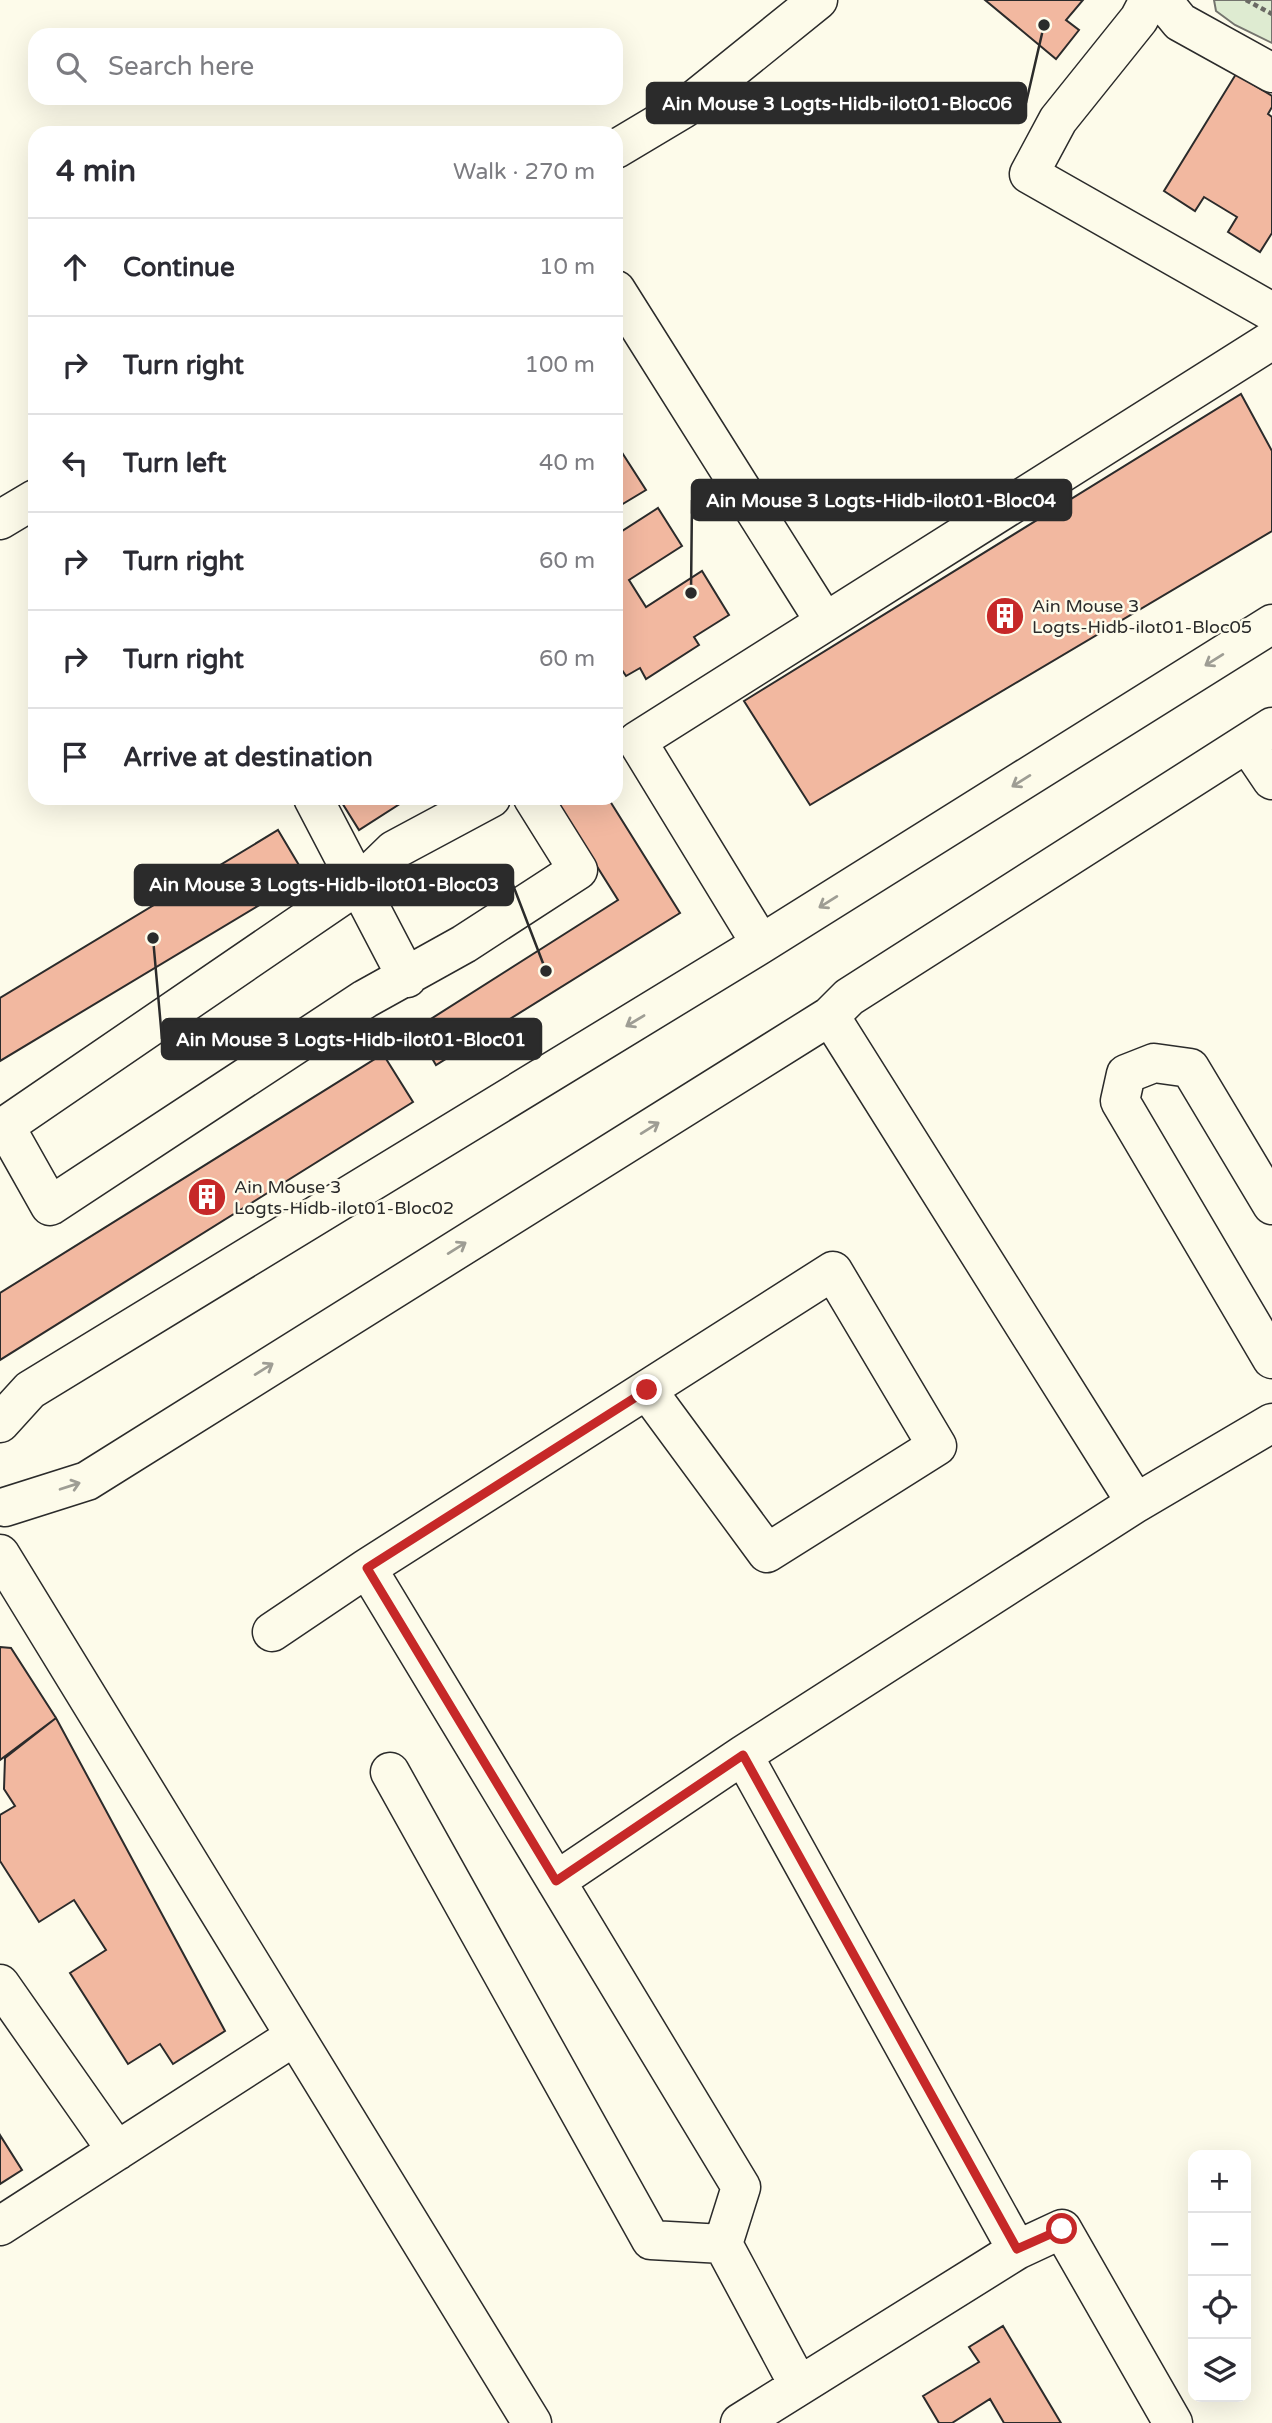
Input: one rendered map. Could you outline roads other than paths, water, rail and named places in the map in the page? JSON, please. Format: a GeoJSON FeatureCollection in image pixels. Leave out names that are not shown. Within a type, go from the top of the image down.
{"type":"FeatureCollection","features":[{"type":"Feature","properties":{"kind":"street"},"geometry":{"type":"LineString","coordinates":[[623,145],[683,109],[818,0]]}},
{"type":"Feature","properties":{"kind":"street"},"geometry":{"type":"LineString","coordinates":[[1149,0],[1139,19],[1058,120],[1029,174],[1272,312]]}},
{"type":"Feature","properties":{"kind":"street"},"geometry":{"type":"LineString","coordinates":[[1162,0],[1180,22],[1272,73]]}},
{"type":"Feature","properties":{"kind":"street"},"geometry":{"type":"LineString","coordinates":[[623,301],[825,622]]}},
{"type":"Feature","properties":{"kind":"street"},"geometry":{"type":"LineString","coordinates":[[761,944],[637,741],[1272,340]]}},
{"type":"Feature","properties":{"kind":"street"},"geometry":{"type":"LineString","coordinates":[[0,520],[28,503]]}},
{"type":"Feature","properties":{"kind":"street"},"geometry":{"type":"LineString","coordinates":[[0,1423],[30,1390],[761,944],[1272,624]]}},
{"type":"Feature","properties":{"kind":"street"},"geometry":{"type":"LineString","coordinates":[[2,1504],[87,1481],[830,1016],[849,996],[1260,735],[1272,780]]}},
{"type":"Feature","properties":{"kind":"street"},"geometry":{"type":"LineString","coordinates":[[317,805],[407,978]]}},
{"type":"Feature","properties":{"kind":"street"},"geometry":{"type":"LineString","coordinates":[[478,805],[394,850],[359,884],[5,1126],[50,1206],[365,999],[407,978],[578,870],[537,805]]}},
{"type":"Feature","properties":{"kind":"street"},"geometry":{"type":"LineString","coordinates":[[830,1016],[1136,1503]]}},
{"type":"Feature","properties":{"kind":"street"},"geometry":{"type":"LineString","coordinates":[[1272,1205],[1190,1068],[1154,1063],[1126,1074],[1120,1101],[1272,1359]]}},
{"type":"Feature","properties":{"kind":"street"},"geometry":{"type":"LineString","coordinates":[[272,1632],[367,1568],[833,1271],[937,1446],[767,1553],[647,1390]]}},
{"type":"Feature","properties":{"kind":"street"},"geometry":{"type":"LineString","coordinates":[[556,1881],[743,1755],[1136,1503],[1272,1423]]}},
{"type":"Feature","properties":{"kind":"street"},"geometry":{"type":"LineString","coordinates":[[0,1554],[532,2423]]}},
{"type":"Feature","properties":{"kind":"street"},"geometry":{"type":"LineString","coordinates":[[367,1568],[741,2187],[723,2244],[799,2386]]}},
{"type":"Feature","properties":{"kind":"street"},"geometry":{"type":"LineString","coordinates":[[743,1755],[1017,2249]]}},
{"type":"Feature","properties":{"kind":"street"},"geometry":{"type":"LineString","coordinates":[[390,1772],[651,2240],[723,2244]]}},
{"type":"Feature","properties":{"kind":"street"},"geometry":{"type":"LineString","coordinates":[[3,1996],[117,2151]]}},
{"type":"Feature","properties":{"kind":"street"},"geometry":{"type":"LineString","coordinates":[[0,2226],[295,2036]]}},
{"type":"Feature","properties":{"kind":"street"},"geometry":{"type":"LineString","coordinates":[[740,2423],[1017,2249],[1062,2229],[1173,2423]]}},
{"type":"Feature","properties":{"kind":"place","name":"Ain Mouse 3 Logts-Hidb-ilot01-Bloc06"},"geometry":{"type":"Point","coordinates":[1044,25]}},
{"type":"Feature","properties":{"kind":"place","name":"Ain Mouse 3 Logts-Hidb-ilot01-Bloc04"},"geometry":{"type":"Point","coordinates":[691,593]}},
{"type":"Feature","properties":{"kind":"place","name":"Ain Mouse 3 Logts-Hidb-ilot01-Bloc05"},"geometry":{"type":"Point","coordinates":[1005,616]}},
{"type":"Feature","properties":{"kind":"place","name":"Ain Mouse 3 Logts-Hidb-ilot01-Bloc01"},"geometry":{"type":"Point","coordinates":[153,938]}},
{"type":"Feature","properties":{"kind":"place","name":"Ain Mouse 3 Logts-Hidb-ilot01-Bloc03"},"geometry":{"type":"Point","coordinates":[546,971]}},
{"type":"Feature","properties":{"kind":"place","name":"Ain Mouse 3 Logts-Hidb-ilot01-Bloc02"},"geometry":{"type":"Point","coordinates":[207,1197]}}]}
